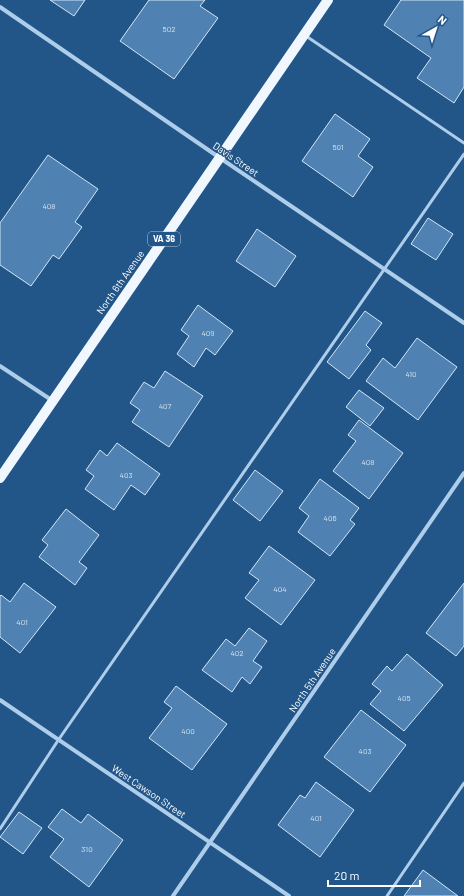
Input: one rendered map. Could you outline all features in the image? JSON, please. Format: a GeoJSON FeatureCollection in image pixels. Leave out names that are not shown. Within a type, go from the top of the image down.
{"type":"FeatureCollection","features":[{"type":"Feature","properties":{"kind":"main road","name":"North 6th Avenue"},"geometry":{"type":"LineString","coordinates":[[0,478],[328,0]]}},
{"type":"Feature","properties":{"kind":"street","name":"Davis Street"},"geometry":{"type":"LineString","coordinates":[[0,7],[464,323]]}},
{"type":"Feature","properties":{"kind":"street"},"geometry":{"type":"LineString","coordinates":[[0,366],[53,401]]}},
{"type":"Feature","properties":{"kind":"street","name":"North 5th Avenue"},"geometry":{"type":"LineString","coordinates":[[173,896],[464,473]]}},
{"type":"Feature","properties":{"kind":"street","name":"West Cawson Street"},"geometry":{"type":"LineString","coordinates":[[0,700],[289,896]]}},
{"type":"Feature","properties":{"kind":"lane"},"geometry":{"type":"LineString","coordinates":[[304,35],[464,143]]}},
{"type":"Feature","properties":{"kind":"lane"},"geometry":{"type":"LineString","coordinates":[[0,829],[59,739],[464,154]]}},
{"type":"Feature","properties":{"kind":"lane"},"geometry":{"type":"LineString","coordinates":[[387,896],[464,783]]}},
{"type":"Feature","properties":{"kind":"building"},"geometry":{"type":"Polygon","coordinates":[[[50,0],[85,0],[74,16],[50,0]]]}},
{"type":"Feature","properties":{"kind":"building"},"geometry":{"type":"Polygon","coordinates":[[[149,0],[205,0],[200,6],[218,18],[174,79],[120,41],[149,0]]]}},
{"type":"Feature","properties":{"kind":"building"},"geometry":{"type":"Polygon","coordinates":[[[401,0],[464,0],[464,87],[454,103],[417,78],[431,58],[384,25],[401,0]]]}},
{"type":"Feature","properties":{"kind":"building"},"geometry":{"type":"Polygon","coordinates":[[[335,114],[370,139],[358,156],[373,167],[353,197],[302,161],[335,114]]]}},
{"type":"Feature","properties":{"kind":"building"},"geometry":{"type":"Polygon","coordinates":[[[48,155],[98,189],[75,222],[82,227],[59,259],[53,255],[31,286],[0,265],[0,223],[48,155]]]}},
{"type":"Feature","properties":{"kind":"building"},"geometry":{"type":"Polygon","coordinates":[[[428,218],[453,234],[436,260],[411,244],[428,218]]]}},
{"type":"Feature","properties":{"kind":"building"},"geometry":{"type":"Polygon","coordinates":[[[257,229],[296,256],[275,287],[236,261],[257,229]]]}},
{"type":"Feature","properties":{"kind":"building"},"geometry":{"type":"Polygon","coordinates":[[[198,305],[233,331],[215,355],[206,348],[194,367],[177,354],[189,336],[181,330],[198,305]]]}},
{"type":"Feature","properties":{"kind":"building"},"geometry":{"type":"Polygon","coordinates":[[[365,311],[382,323],[366,345],[371,350],[349,379],[327,362],[365,311]]]}},
{"type":"Feature","properties":{"kind":"building"},"geometry":{"type":"Polygon","coordinates":[[[417,338],[457,367],[418,420],[366,381],[383,358],[395,368],[417,338]]]}},
{"type":"Feature","properties":{"kind":"building"},"geometry":{"type":"Polygon","coordinates":[[[165,371],[203,396],[169,447],[132,422],[140,410],[130,403],[144,382],[154,388],[165,371]]]}},
{"type":"Feature","properties":{"kind":"building"},"geometry":{"type":"Polygon","coordinates":[[[359,390],[384,408],[370,426],[346,407],[359,390]]]}},
{"type":"Feature","properties":{"kind":"building"},"geometry":{"type":"Polygon","coordinates":[[[359,420],[403,453],[369,499],[333,471],[356,441],[348,435],[359,420]]]}},
{"type":"Feature","properties":{"kind":"building"},"geometry":{"type":"Polygon","coordinates":[[[117,443],[160,474],[145,495],[131,485],[114,510],[85,489],[94,476],[86,470],[100,450],[107,456],[117,443]]]}},
{"type":"Feature","properties":{"kind":"building"},"geometry":{"type":"Polygon","coordinates":[[[255,470],[283,491],[260,521],[233,500],[255,470]]]}},
{"type":"Feature","properties":{"kind":"building"},"geometry":{"type":"Polygon","coordinates":[[[320,479],[359,508],[350,520],[355,524],[330,556],[298,532],[309,516],[299,508],[320,479]]]}},
{"type":"Feature","properties":{"kind":"building"},"geometry":{"type":"Polygon","coordinates":[[[66,509],[99,535],[79,562],[87,568],[75,585],[39,557],[48,545],[42,540],[66,509]]]}},
{"type":"Feature","properties":{"kind":"building"},"geometry":{"type":"Polygon","coordinates":[[[269,546],[315,580],[281,625],[245,598],[259,580],[249,573],[269,546]]]}},
{"type":"Feature","properties":{"kind":"building"},"geometry":{"type":"Polygon","coordinates":[[[24,583],[56,607],[20,653],[0,637],[0,596],[1,595],[10,602],[24,583]]]}},
{"type":"Feature","properties":{"kind":"building"},"geometry":{"type":"Polygon","coordinates":[[[464,583],[464,646],[456,656],[426,633],[464,583]]]}},
{"type":"Feature","properties":{"kind":"building"},"geometry":{"type":"Polygon","coordinates":[[[249,628],[267,641],[253,661],[262,667],[250,684],[242,677],[232,692],[202,670],[226,639],[235,646],[249,628]]]}},
{"type":"Feature","properties":{"kind":"building"},"geometry":{"type":"Polygon","coordinates":[[[407,654],[443,685],[404,731],[370,704],[381,691],[372,684],[387,666],[392,671],[407,654]]]}},
{"type":"Feature","properties":{"kind":"building"},"geometry":{"type":"Polygon","coordinates":[[[176,686],[227,724],[192,770],[149,738],[172,708],[164,702],[176,686]]]}},
{"type":"Feature","properties":{"kind":"building"},"geometry":{"type":"Polygon","coordinates":[[[361,710],[406,745],[370,792],[324,757],[361,710]]]}},
{"type":"Feature","properties":{"kind":"building"},"geometry":{"type":"Polygon","coordinates":[[[316,782],[354,810],[320,857],[278,825],[300,795],[305,798],[316,782]]]}},
{"type":"Feature","properties":{"kind":"building"},"geometry":{"type":"Polygon","coordinates":[[[62,809],[81,823],[88,814],[123,840],[89,887],[50,857],[64,839],[48,827],[62,809]]]}},
{"type":"Feature","properties":{"kind":"building"},"geometry":{"type":"Polygon","coordinates":[[[19,812],[42,828],[23,854],[0,837],[19,812]]]}},
{"type":"Feature","properties":{"kind":"building"},"geometry":{"type":"Polygon","coordinates":[[[423,870],[458,896],[404,896],[423,870]]]}}]}
